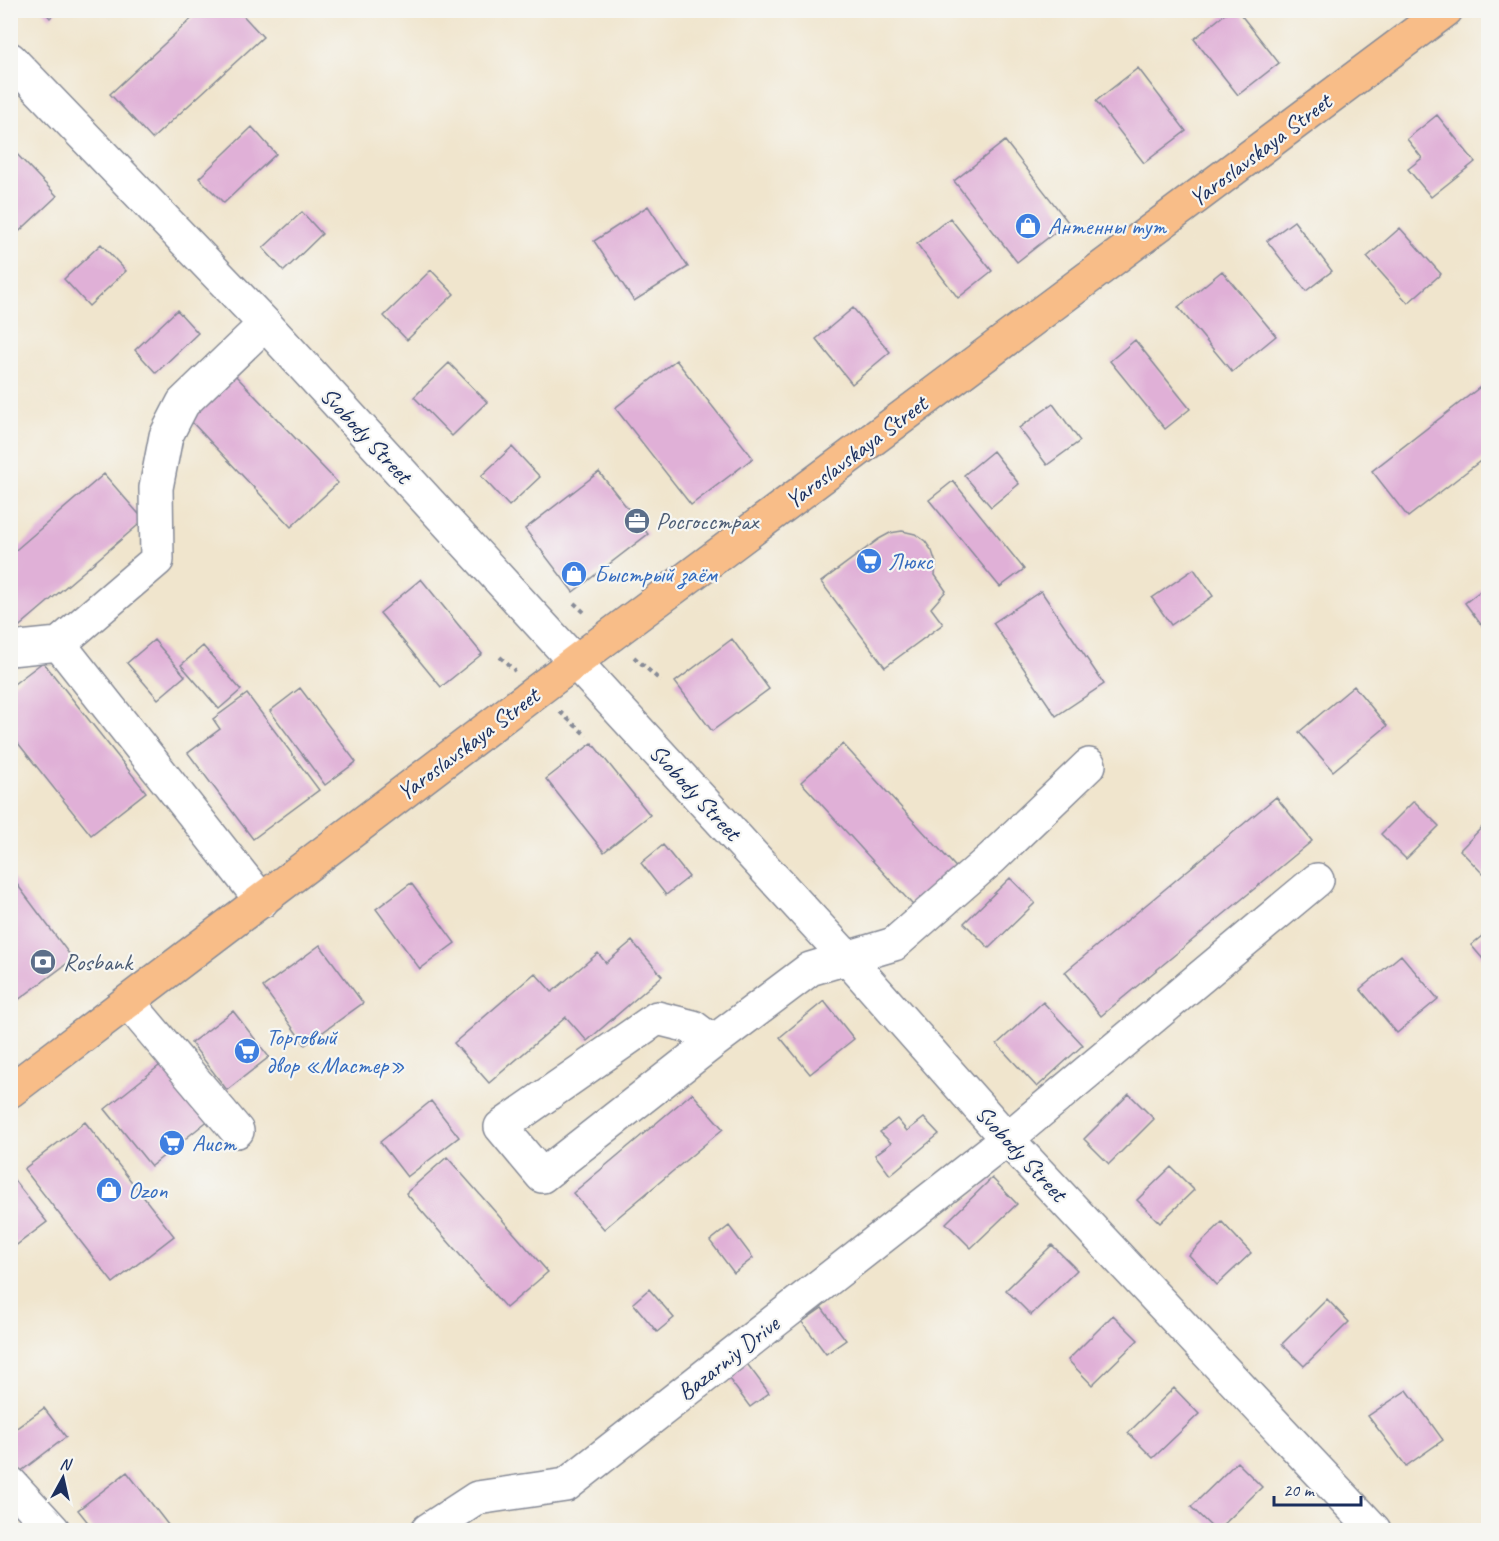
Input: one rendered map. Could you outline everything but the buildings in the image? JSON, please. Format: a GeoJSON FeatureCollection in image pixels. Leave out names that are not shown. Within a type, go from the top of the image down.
{"type":"FeatureCollection","features":[{"type":"Feature","properties":{"kind":"main road","name":"Yaroslavskaya Street"},"geometry":{"type":"LineString","coordinates":[[10,1091],[575,662],[1446,10]]}},
{"type":"Feature","properties":{"kind":"street","name":"Svobody Street"},"geometry":{"type":"LineString","coordinates":[[10,59],[265,324],[847,958],[1007,1139],[1374,1530]]}},
{"type":"Feature","properties":{"kind":"street"},"geometry":{"type":"LineString","coordinates":[[10,650],[59,644],[157,560],[156,488],[165,436],[183,403],[265,324]]}},
{"type":"Feature","properties":{"kind":"street"},"geometry":{"type":"LineString","coordinates":[[59,644],[262,901]]}},
{"type":"Feature","properties":{"kind":"street"},"geometry":{"type":"LineString","coordinates":[[713,1042],[693,1027],[657,1018],[501,1127],[542,1176],[810,969],[894,944],[992,858],[1089,765]]}},
{"type":"Feature","properties":{"kind":"street","name":"Bazarniy Drive"},"geometry":{"type":"LineString","coordinates":[[428,1530],[477,1498],[566,1485],[1007,1139],[1317,880]]}},
{"type":"Feature","properties":{"kind":"street"},"geometry":{"type":"LineString","coordinates":[[128,1002],[237,1131]]}},
{"type":"Feature","properties":{"kind":"street"},"geometry":{"type":"LineString","coordinates":[[10,1483],[53,1530]]}},
{"type":"Feature","properties":{"kind":"place","name":"Антенны тут"},"geometry":{"type":"Point","coordinates":[1028,226]}},
{"type":"Feature","properties":{"kind":"place","name":"Росгосстрах"},"geometry":{"type":"Point","coordinates":[637,521]}},
{"type":"Feature","properties":{"kind":"place","name":"Люкс"},"geometry":{"type":"Point","coordinates":[869,561]}},
{"type":"Feature","properties":{"kind":"place","name":"Быстрый заём"},"geometry":{"type":"Point","coordinates":[574,574]}},
{"type":"Feature","properties":{"kind":"place","name":"Rosbank"},"geometry":{"type":"Point","coordinates":[43,962]}},
{"type":"Feature","properties":{"kind":"place","name":"Торговый двор «Мастер»"},"geometry":{"type":"Point","coordinates":[247,1051]}},
{"type":"Feature","properties":{"kind":"place","name":"Аист"},"geometry":{"type":"Point","coordinates":[172,1143]}},
{"type":"Feature","properties":{"kind":"place","name":"Ozon"},"geometry":{"type":"Point","coordinates":[109,1190]}}]}
